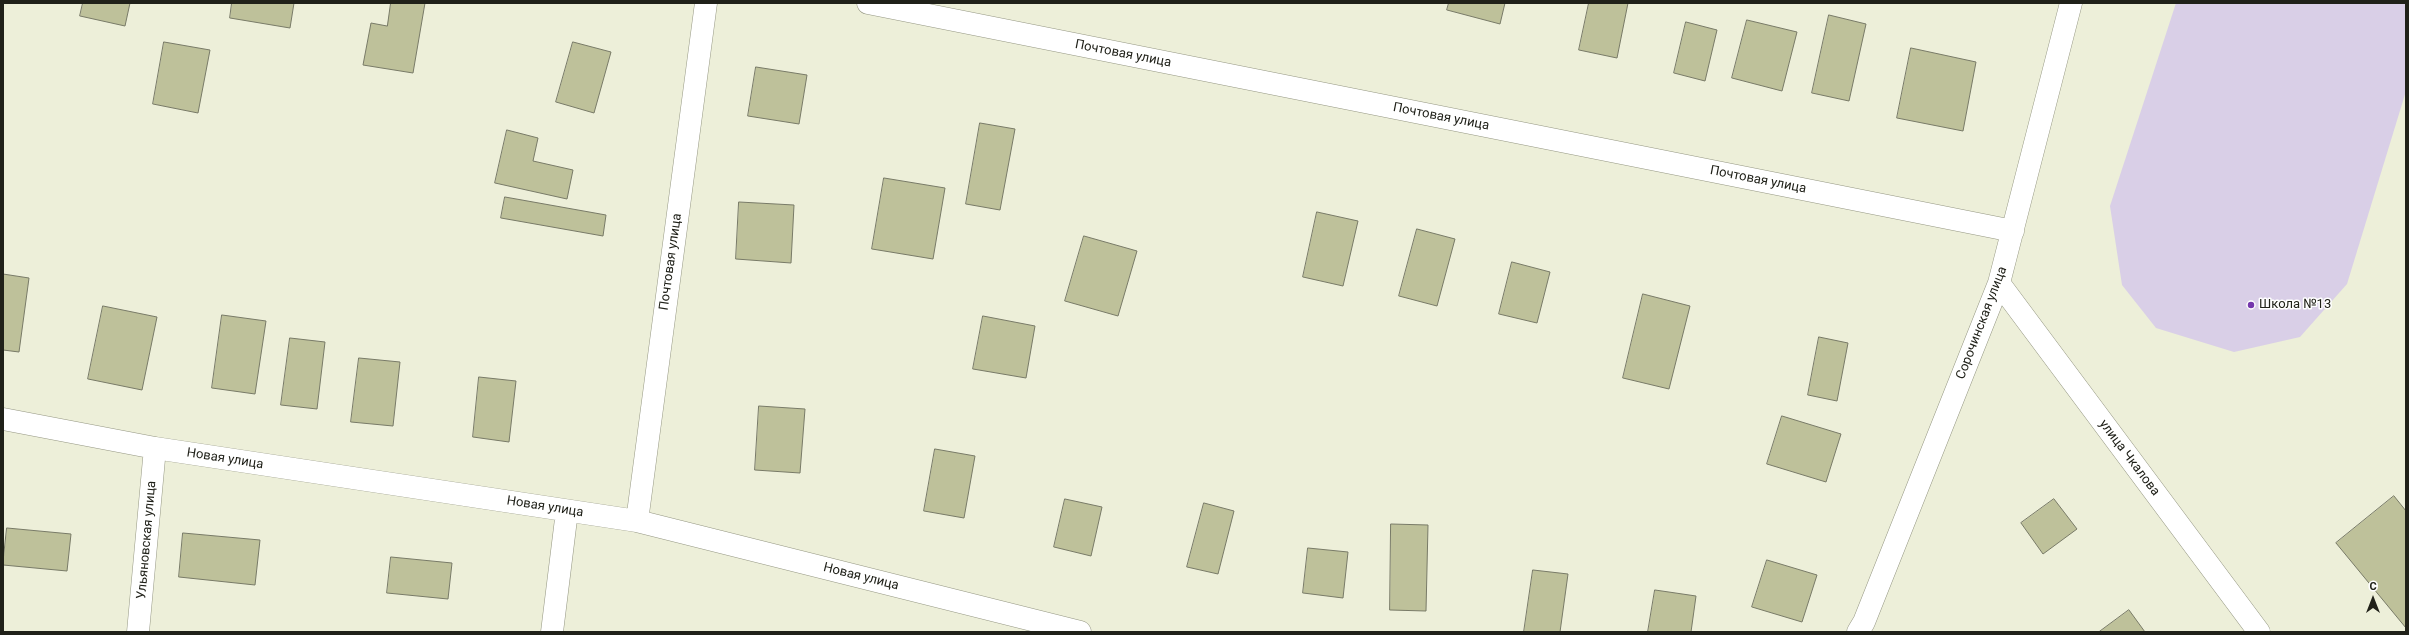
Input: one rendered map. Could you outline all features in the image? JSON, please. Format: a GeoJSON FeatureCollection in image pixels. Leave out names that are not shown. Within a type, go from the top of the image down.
{"type":"FeatureCollection","features":[{"type":"Feature","properties":{"kind":"street","name":"Почтовая улица"},"geometry":{"type":"LineString","coordinates":[[637,521],[706,3]]}},
{"type":"Feature","properties":{"kind":"street","name":"Почтовая улица"},"geometry":{"type":"LineString","coordinates":[[868,3],[2013,231]]}},
{"type":"Feature","properties":{"kind":"street","name":"Сорочинская улица"},"geometry":{"type":"LineString","coordinates":[[1858,632],[1864,622],[1999,283],[2071,3]]}},
{"type":"Feature","properties":{"kind":"street","name":"улица Чкалова"},"geometry":{"type":"LineString","coordinates":[[1999,283],[2259,632]]}},
{"type":"Feature","properties":{"kind":"street","name":"Новая улица"},"geometry":{"type":"LineString","coordinates":[[3,419],[155,448],[637,521],[1080,632]]}},
{"type":"Feature","properties":{"kind":"street","name":"Ульяновская улица"},"geometry":{"type":"LineString","coordinates":[[138,632],[155,448]]}},
{"type":"Feature","properties":{"kind":"street"},"geometry":{"type":"LineString","coordinates":[[552,632],[567,511]]}},
{"type":"Feature","properties":{"kind":"shaded area"},"geometry":{"type":"Polygon","coordinates":[[[2176,3],[2406,3],[2406,91],[2347,284],[2300,337],[2234,352],[2156,328],[2122,285],[2110,206],[2176,3]]]}},
{"type":"Feature","properties":{"kind":"building"},"geometry":{"type":"Polygon","coordinates":[[[83,3],[130,3],[125,26],[80,16],[83,3]]]}},
{"type":"Feature","properties":{"kind":"building"},"geometry":{"type":"Polygon","coordinates":[[[232,3],[294,3],[290,28],[230,18],[232,3]]]}},
{"type":"Feature","properties":{"kind":"building"},"geometry":{"type":"Polygon","coordinates":[[[391,3],[425,3],[413,73],[363,65],[371,23],[387,26],[391,3]]]}},
{"type":"Feature","properties":{"kind":"building"},"geometry":{"type":"Polygon","coordinates":[[[1449,3],[1505,3],[1500,24],[1447,10],[1449,3]]]}},
{"type":"Feature","properties":{"kind":"building"},"geometry":{"type":"Polygon","coordinates":[[[1589,3],[1628,3],[1617,58],[1579,50],[1589,3]]]}},
{"type":"Feature","properties":{"kind":"building"},"geometry":{"type":"Polygon","coordinates":[[[1829,15],[1866,24],[1849,101],[1812,93],[1829,15]]]}},
{"type":"Feature","properties":{"kind":"building"},"geometry":{"type":"Polygon","coordinates":[[[1747,20],[1797,32],[1782,91],[1732,78],[1747,20]]]}},
{"type":"Feature","properties":{"kind":"building"},"geometry":{"type":"Polygon","coordinates":[[[1686,22],[1717,30],[1705,81],[1674,73],[1686,22]]]}},
{"type":"Feature","properties":{"kind":"building"},"geometry":{"type":"Polygon","coordinates":[[[164,42],[210,50],[198,113],[153,104],[164,42]]]}},
{"type":"Feature","properties":{"kind":"building"},"geometry":{"type":"Polygon","coordinates":[[[573,42],[611,52],[594,113],[556,102],[573,42]]]}},
{"type":"Feature","properties":{"kind":"building"},"geometry":{"type":"Polygon","coordinates":[[[1911,48],[1976,62],[1963,131],[1897,118],[1911,48]]]}},
{"type":"Feature","properties":{"kind":"building"},"geometry":{"type":"Polygon","coordinates":[[[756,67],[807,75],[799,124],[748,116],[756,67]]]}},
{"type":"Feature","properties":{"kind":"building"},"geometry":{"type":"Polygon","coordinates":[[[980,123],[1015,129],[1000,210],[966,204],[980,123]]]}},
{"type":"Feature","properties":{"kind":"building"},"geometry":{"type":"Polygon","coordinates":[[[507,130],[538,138],[533,161],[573,170],[567,199],[495,183],[507,130]]]}},
{"type":"Feature","properties":{"kind":"building"},"geometry":{"type":"Polygon","coordinates":[[[884,178],[945,188],[933,259],[872,249],[884,178]]]}},
{"type":"Feature","properties":{"kind":"building"},"geometry":{"type":"Polygon","coordinates":[[[505,197],[606,215],[603,236],[501,218],[505,197]]]}},
{"type":"Feature","properties":{"kind":"building"},"geometry":{"type":"Polygon","coordinates":[[[739,202],[794,205],[791,263],[736,259],[739,202]]]}},
{"type":"Feature","properties":{"kind":"building"},"geometry":{"type":"Polygon","coordinates":[[[1317,212],[1358,221],[1343,286],[1303,277],[1317,212]]]}},
{"type":"Feature","properties":{"kind":"building"},"geometry":{"type":"Polygon","coordinates":[[[1417,229],[1455,239],[1437,306],[1399,296],[1417,229]]]}},
{"type":"Feature","properties":{"kind":"building"},"geometry":{"type":"Polygon","coordinates":[[[1084,236],[1137,251],[1118,316],[1065,301],[1084,236]]]}},
{"type":"Feature","properties":{"kind":"building"},"geometry":{"type":"Polygon","coordinates":[[[1512,262],[1550,272],[1537,323],[1499,314],[1512,262]]]}},
{"type":"Feature","properties":{"kind":"building"},"geometry":{"type":"Polygon","coordinates":[[[3,274],[29,278],[19,352],[3,350],[3,274]]]}},
{"type":"Feature","properties":{"kind":"building"},"geometry":{"type":"Polygon","coordinates":[[[1643,294],[1690,306],[1669,389],[1623,378],[1643,294]]]}},
{"type":"Feature","properties":{"kind":"building"},"geometry":{"type":"Polygon","coordinates":[[[103,306],[157,317],[142,390],[88,379],[103,306]]]}},
{"type":"Feature","properties":{"kind":"building"},"geometry":{"type":"Polygon","coordinates":[[[222,315],[266,321],[255,394],[212,388],[222,315]]]}},
{"type":"Feature","properties":{"kind":"building"},"geometry":{"type":"Polygon","coordinates":[[[983,316],[1035,326],[1026,378],[973,369],[983,316]]]}},
{"type":"Feature","properties":{"kind":"building"},"geometry":{"type":"Polygon","coordinates":[[[1819,337],[1848,343],[1837,401],[1808,395],[1819,337]]]}},
{"type":"Feature","properties":{"kind":"building"},"geometry":{"type":"Polygon","coordinates":[[[290,338],[325,342],[317,409],[281,405],[290,338]]]}},
{"type":"Feature","properties":{"kind":"building"},"geometry":{"type":"Polygon","coordinates":[[[359,358],[400,362],[393,426],[351,422],[359,358]]]}},
{"type":"Feature","properties":{"kind":"building"},"geometry":{"type":"Polygon","coordinates":[[[479,377],[516,381],[509,442],[473,437],[479,377]]]}},
{"type":"Feature","properties":{"kind":"building"},"geometry":{"type":"Polygon","coordinates":[[[759,406],[805,409],[800,473],[755,470],[759,406]]]}},
{"type":"Feature","properties":{"kind":"building"},"geometry":{"type":"Polygon","coordinates":[[[1782,416],[1841,434],[1826,482],[1767,464],[1782,416]]]}},
{"type":"Feature","properties":{"kind":"building"},"geometry":{"type":"Polygon","coordinates":[[[935,449],[975,456],[964,518],[924,511],[935,449]]]}},
{"type":"Feature","properties":{"kind":"building"},"geometry":{"type":"Polygon","coordinates":[[[2394,496],[2406,511],[2406,628],[2336,543],[2394,496]]]}},
{"type":"Feature","properties":{"kind":"building"},"geometry":{"type":"Polygon","coordinates":[[[1065,499],[1102,507],[1091,556],[1054,547],[1065,499]]]}},
{"type":"Feature","properties":{"kind":"building"},"geometry":{"type":"Polygon","coordinates":[[[2054,499],[2077,529],[2043,554],[2021,523],[2054,499]]]}},
{"type":"Feature","properties":{"kind":"building"},"geometry":{"type":"Polygon","coordinates":[[[1204,503],[1234,511],[1218,574],[1187,567],[1204,503]]]}},
{"type":"Feature","properties":{"kind":"building"},"geometry":{"type":"Polygon","coordinates":[[[1391,524],[1428,525],[1426,611],[1390,610],[1391,524]]]}},
{"type":"Feature","properties":{"kind":"building"},"geometry":{"type":"Polygon","coordinates":[[[7,528],[71,534],[67,571],[3,565],[7,528]]]}},
{"type":"Feature","properties":{"kind":"building"},"geometry":{"type":"Polygon","coordinates":[[[183,533],[260,540],[255,585],[179,577],[183,533]]]}},
{"type":"Feature","properties":{"kind":"building"},"geometry":{"type":"Polygon","coordinates":[[[1308,548],[1348,552],[1343,598],[1303,593],[1308,548]]]}},
{"type":"Feature","properties":{"kind":"building"},"geometry":{"type":"Polygon","coordinates":[[[391,557],[452,563],[448,599],[387,593],[391,557]]]}},
{"type":"Feature","properties":{"kind":"building"},"geometry":{"type":"Polygon","coordinates":[[[1767,560],[1817,575],[1802,622],[1752,607],[1767,560]]]}},
{"type":"Feature","properties":{"kind":"building"},"geometry":{"type":"Polygon","coordinates":[[[1533,570],[1568,574],[1560,632],[1524,632],[1533,570]]]}},
{"type":"Feature","properties":{"kind":"building"},"geometry":{"type":"Polygon","coordinates":[[[1655,590],[1696,596],[1691,632],[1648,632],[1655,590]]]}},
{"type":"Feature","properties":{"kind":"building"},"geometry":{"type":"Polygon","coordinates":[[[2129,610],[2145,632],[2099,632],[2129,610]]]}},
{"type":"Feature","properties":{"kind":"place","name":"Школа №13"},"geometry":{"type":"Point","coordinates":[2251,305]}}]}
